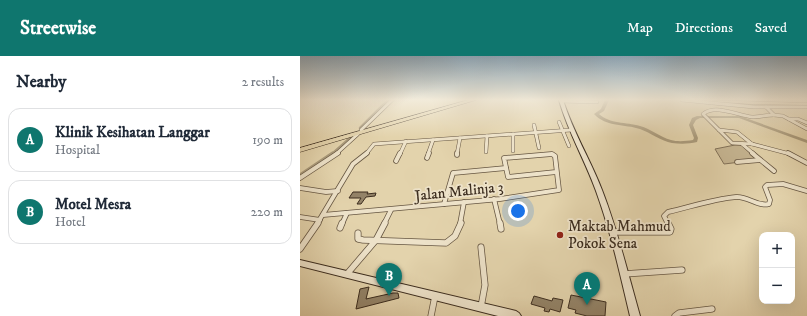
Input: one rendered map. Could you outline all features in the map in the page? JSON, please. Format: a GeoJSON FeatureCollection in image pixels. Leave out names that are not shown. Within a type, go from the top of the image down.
{"type":"FeatureCollection","features":[{"type":"Feature","properties":{"kind":"highway"},"geometry":{"type":"LineString","coordinates":[[359,132],[425,112]]}},
{"type":"Feature","properties":{"kind":"highway"},"geometry":{"type":"LineString","coordinates":[[300,149],[430,112]]}},
{"type":"Feature","properties":{"kind":"main road"},"geometry":{"type":"LineString","coordinates":[[565,112],[571,130],[592,172],[612,232],[635,316]]}},
{"type":"Feature","properties":{"kind":"main road"},"geometry":{"type":"LineString","coordinates":[[300,263],[516,316]]}},
{"type":"Feature","properties":{"kind":"street"},"geometry":{"type":"LineString","coordinates":[[300,178],[339,152],[379,112]]}},
{"type":"Feature","properties":{"kind":"street"},"geometry":{"type":"LineString","coordinates":[[704,112],[703,113],[705,116],[732,143],[752,144],[767,149],[789,153],[807,163]]}},
{"type":"Feature","properties":{"kind":"street"},"geometry":{"type":"LineString","coordinates":[[725,112],[749,117],[774,115],[781,116],[807,128]]}},
{"type":"Feature","properties":{"kind":"street"},"geometry":{"type":"LineString","coordinates":[[771,112],[774,115]]}},
{"type":"Feature","properties":{"kind":"street"},"geometry":{"type":"LineString","coordinates":[[788,120],[798,119],[807,123]]}},
{"type":"Feature","properties":{"kind":"street"},"geometry":{"type":"LineString","coordinates":[[559,122],[569,146]]}},
{"type":"Feature","properties":{"kind":"street"},"geometry":{"type":"LineString","coordinates":[[534,125],[539,148]]}},
{"type":"Feature","properties":{"kind":"street"},"geometry":{"type":"LineString","coordinates":[[300,249],[320,220],[357,160],[374,144],[571,130]]}},
{"type":"Feature","properties":{"kind":"street"},"geometry":{"type":"LineString","coordinates":[[719,130],[737,132],[752,144]]}},
{"type":"Feature","properties":{"kind":"street"},"geometry":{"type":"LineString","coordinates":[[513,134],[513,150]]}},
{"type":"Feature","properties":{"kind":"street"},"geometry":{"type":"LineString","coordinates":[[486,152],[487,136]]}},
{"type":"Feature","properties":{"kind":"street"},"geometry":{"type":"LineString","coordinates":[[457,155],[460,138]]}},
{"type":"Feature","properties":{"kind":"street"},"geometry":{"type":"LineString","coordinates":[[427,158],[433,140]]}},
{"type":"Feature","properties":{"kind":"street"},"geometry":{"type":"LineString","coordinates":[[396,161],[406,141]]}},
{"type":"Feature","properties":{"kind":"street"},"geometry":{"type":"LineString","coordinates":[[742,144],[774,171]]}},
{"type":"Feature","properties":{"kind":"street","name":"Jalan Malinja 3"},"geometry":{"type":"LineString","coordinates":[[323,215],[391,210],[494,199],[559,190],[560,184],[556,172],[555,156],[552,154],[504,158],[506,168]]}},
{"type":"Feature","properties":{"kind":"street"},"geometry":{"type":"LineString","coordinates":[[737,162],[760,160]]}},
{"type":"Feature","properties":{"kind":"street"},"geometry":{"type":"LineString","coordinates":[[444,204],[453,173],[506,168],[508,177],[556,172]]}},
{"type":"Feature","properties":{"kind":"street"},"geometry":{"type":"LineString","coordinates":[[612,232],[670,232],[671,229],[664,216],[668,212],[702,203],[737,197],[765,206],[769,204],[770,200],[765,187],[767,185],[782,184],[807,191]]}},
{"type":"Feature","properties":{"kind":"street"},"geometry":{"type":"LineString","coordinates":[[300,188],[326,192],[338,191]]}},
{"type":"Feature","properties":{"kind":"street"},"geometry":{"type":"LineString","coordinates":[[494,199],[501,229]]}},
{"type":"Feature","properties":{"kind":"street"},"geometry":{"type":"LineString","coordinates":[[358,233],[358,239],[446,243],[456,236],[463,215],[464,202]]}},
{"type":"Feature","properties":{"kind":"street"},"geometry":{"type":"LineString","coordinates":[[347,274],[376,240],[391,210]]}},
{"type":"Feature","properties":{"kind":"street"},"geometry":{"type":"LineString","coordinates":[[340,228],[347,214]]}},
{"type":"Feature","properties":{"kind":"street"},"geometry":{"type":"LineString","coordinates":[[300,217],[320,220]]}},
{"type":"Feature","properties":{"kind":"street"},"geometry":{"type":"LineString","coordinates":[[480,307],[484,300],[485,277],[481,247]]}},
{"type":"Feature","properties":{"kind":"street"},"geometry":{"type":"LineString","coordinates":[[624,274],[682,270]]}},
{"type":"Feature","properties":{"kind":"street"},"geometry":{"type":"LineString","coordinates":[[431,316],[435,296]]}},
{"type":"Feature","properties":{"kind":"street"},"geometry":{"type":"LineString","coordinates":[[675,316],[679,313],[712,309]]}},
{"type":"Feature","properties":{"kind":"shaded area"},"geometry":{"type":"Polygon","coordinates":[[[741,145],[757,160],[724,164],[715,149],[741,145]]]}},
{"type":"Feature","properties":{"kind":"building"},"geometry":{"type":"Polygon","coordinates":[[[353,192],[368,192],[367,194],[376,193],[375,196],[366,197],[361,204],[357,204],[361,198],[349,198],[353,192]]]}},
{"type":"Feature","properties":{"kind":"building"},"geometry":{"type":"Polygon","coordinates":[[[369,287],[366,299],[393,293],[398,293],[399,298],[356,309],[360,289],[369,287]]]}},
{"type":"Feature","properties":{"kind":"building"},"geometry":{"type":"Polygon","coordinates":[[[571,295],[606,302],[605,316],[587,316],[575,313],[576,310],[568,308],[571,295]]]}},
{"type":"Feature","properties":{"kind":"building"},"geometry":{"type":"Polygon","coordinates":[[[534,296],[552,301],[553,298],[563,300],[560,312],[550,309],[549,312],[544,311],[545,308],[531,304],[534,296]]]}},
{"type":"Feature","properties":{"kind":"waterway"},"geometry":{"type":"LineString","coordinates":[[360,128],[376,112]]}},
{"type":"Feature","properties":{"kind":"waterway"},"geometry":{"type":"LineString","coordinates":[[599,112],[596,114],[600,118],[610,122],[642,128],[670,141],[695,141],[696,138],[691,125],[694,119],[699,117],[740,117],[807,142]]}},
{"type":"Feature","properties":{"kind":"waterway"},"geometry":{"type":"LineString","coordinates":[[332,154],[350,138]]}},
{"type":"Feature","properties":{"kind":"waterway"},"geometry":{"type":"LineString","coordinates":[[300,175],[333,153]]}},
{"type":"Feature","properties":{"kind":"place","name":"Maktab Mahmud Pokok Sena"},"geometry":{"type":"Point","coordinates":[560,235]}},
{"type":"Feature","properties":{"kind":"place","name":"Motel Mesra"},"geometry":{"type":"Point","coordinates":[389,296]}},
{"type":"Feature","properties":{"kind":"place","name":"Klinik Kesihatan Langgar"},"geometry":{"type":"Point","coordinates":[587,305]}}]}
